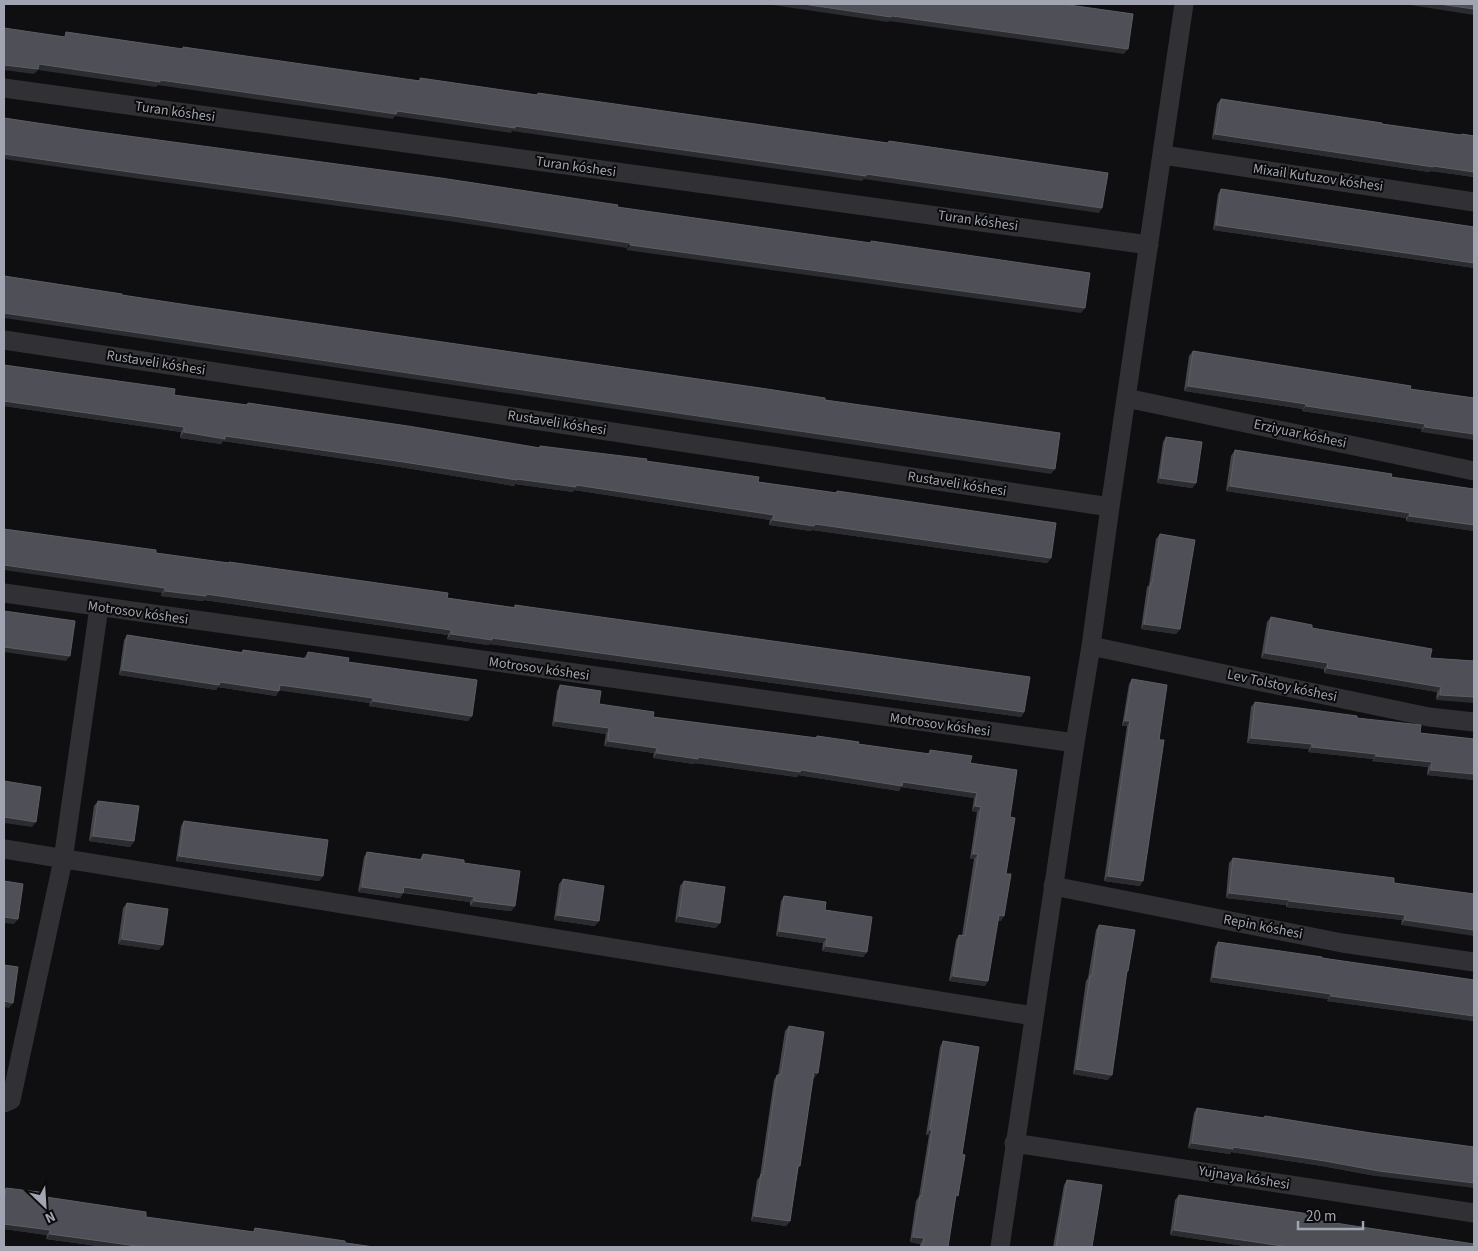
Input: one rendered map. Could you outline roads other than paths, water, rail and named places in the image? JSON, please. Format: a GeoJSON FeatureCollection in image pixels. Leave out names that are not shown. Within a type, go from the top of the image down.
{"type":"FeatureCollection","features":[{"type":"Feature","properties":{"kind":"street"},"geometry":{"type":"LineString","coordinates":[[1000,1247],[1074,743],[1091,646],[1184,4]]}},
{"type":"Feature","properties":{"kind":"street","name":"Turan kóshesi"},"geometry":{"type":"LineString","coordinates":[[4,88],[1149,245]]}},
{"type":"Feature","properties":{"kind":"street","name":"Mixail Kutuzov kóshesi"},"geometry":{"type":"LineString","coordinates":[[1163,155],[1474,202]]}},
{"type":"Feature","properties":{"kind":"street","name":"Rustaveli kóshesi"},"geometry":{"type":"LineString","coordinates":[[4,340],[1110,507]]}},
{"type":"Feature","properties":{"kind":"street","name":"Erziyuar kóshesi"},"geometry":{"type":"LineString","coordinates":[[1126,398],[1474,471]]}},
{"type":"Feature","properties":{"kind":"street","name":"Motrosov kóshesi"},"geometry":{"type":"LineString","coordinates":[[4,593],[1074,743]]}},
{"type":"Feature","properties":{"kind":"street"},"geometry":{"type":"LineString","coordinates":[[4,1103],[11,1100],[63,860],[98,607]]}},
{"type":"Feature","properties":{"kind":"street","name":"Lev Tolstoy kóshesi"},"geometry":{"type":"LineString","coordinates":[[1091,646],[1429,717],[1474,722]]}},
{"type":"Feature","properties":{"kind":"street"},"geometry":{"type":"LineString","coordinates":[[4,849],[1033,1016]]}},
{"type":"Feature","properties":{"kind":"street","name":"Repin kóshesi"},"geometry":{"type":"LineString","coordinates":[[1053,886],[1342,943],[1474,962]]}},
{"type":"Feature","properties":{"kind":"street","name":"Yujnaya kóshesi"},"geometry":{"type":"LineString","coordinates":[[1014,1144],[1474,1213]]}}]}
